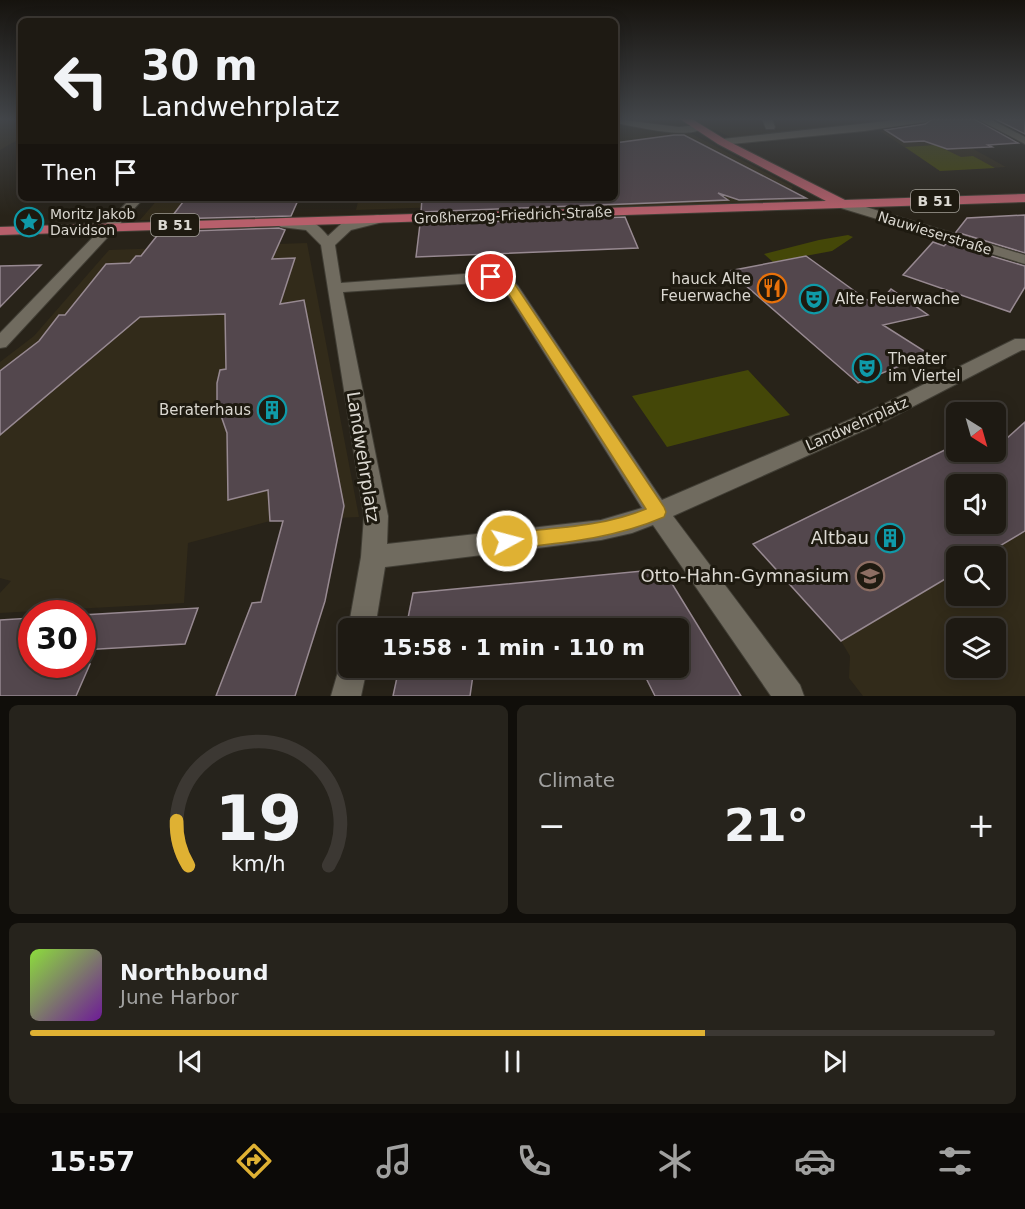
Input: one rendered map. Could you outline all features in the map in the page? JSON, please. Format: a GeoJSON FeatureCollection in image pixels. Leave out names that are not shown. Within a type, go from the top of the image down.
{"type":"FeatureCollection","features":[{"type":"Feature","properties":{"kind":"main road"},"geometry":{"type":"LineString","coordinates":[[741,151],[846,205]]}},
{"type":"Feature","properties":{"kind":"main road","name":"Großherzog-Friedrich-Straße"},"geometry":{"type":"LineString","coordinates":[[0,231],[1025,198]]}},
{"type":"Feature","properties":{"kind":"street"},"geometry":{"type":"LineString","coordinates":[[0,343],[135,201]]}},
{"type":"Feature","properties":{"kind":"street","name":"Nauwieserstraße"},"geometry":{"type":"LineString","coordinates":[[846,205],[1025,260]]}},
{"type":"Feature","properties":{"kind":"street"},"geometry":{"type":"LineString","coordinates":[[273,222],[310,226],[328,244],[346,226],[383,219]]}},
{"type":"Feature","properties":{"kind":"street"},"geometry":{"type":"LineString","coordinates":[[96,243],[118,232],[158,225]]}},
{"type":"Feature","properties":{"kind":"street"},"geometry":{"type":"LineString","coordinates":[[61,228],[90,233],[96,243]]}},
{"type":"Feature","properties":{"kind":"street","name":"Landwehrplatz"},"geometry":{"type":"LineString","coordinates":[[328,244],[376,516],[374,557],[601,530],[632,523],[875,417],[1023,344]]}},
{"type":"Feature","properties":{"kind":"street"},"geometry":{"type":"LineString","coordinates":[[334,288],[491,277],[503,279],[510,286],[657,512],[789,696]]}},
{"type":"Feature","properties":{"kind":"street"},"geometry":{"type":"LineString","coordinates":[[363,618],[374,557]]}},
{"type":"Feature","properties":{"kind":"street"},"geometry":{"type":"LineString","coordinates":[[346,696],[350,678]]}},
{"type":"Feature","properties":{"kind":"shaded area"},"geometry":{"type":"Polygon","coordinates":[[[618,151],[725,151],[793,187],[784,201],[529,210],[528,201],[618,201],[618,151]]]}},
{"type":"Feature","properties":{"kind":"shaded area"},"geometry":{"type":"Polygon","coordinates":[[[911,151],[978,151],[1006,167],[940,171],[911,151]]]}},
{"type":"Feature","properties":{"kind":"shaded area"},"geometry":{"type":"Polygon","coordinates":[[[912,151],[950,151],[961,157],[973,156],[995,168],[940,171],[912,151]]]}},
{"type":"Feature","properties":{"kind":"shaded area"},"geometry":{"type":"Polygon","coordinates":[[[156,201],[207,201],[194,219],[140,220],[156,201]]]}},
{"type":"Feature","properties":{"kind":"shaded area"},"geometry":{"type":"Polygon","coordinates":[[[358,201],[443,201],[442,207],[356,210],[358,201]]]}},
{"type":"Feature","properties":{"kind":"shaded area"},"geometry":{"type":"Polygon","coordinates":[[[848,235],[853,237],[832,251],[773,262],[764,254],[819,240],[848,235]]]}},
{"type":"Feature","properties":{"kind":"shaded area"},"geometry":{"type":"Polygon","coordinates":[[[307,243],[359,517],[270,521],[188,543],[184,603],[96,608],[96,600],[18,600],[18,612],[0,613],[0,593],[11,581],[0,578],[0,362],[34,336],[109,250],[307,243]]]}},
{"type":"Feature","properties":{"kind":"shaded area"},"geometry":{"type":"Polygon","coordinates":[[[748,370],[790,415],[667,447],[632,396],[748,370]]]}},
{"type":"Feature","properties":{"kind":"shaded area","name":"Otto-Hahn-Gymnasium"},"geometry":{"type":"Polygon","coordinates":[[[1025,422],[1025,696],[863,696],[849,678],[850,656],[841,641],[753,544],[946,449],[946,462],[1006,462],[1006,437],[1025,422]]]}},
{"type":"Feature","properties":{"kind":"building"},"geometry":{"type":"Polygon","coordinates":[[[618,151],[716,151],[806,198],[739,200],[718,193],[728,200],[421,212],[422,201],[618,201],[618,151]]]}},
{"type":"Feature","properties":{"kind":"building"},"geometry":{"type":"Polygon","coordinates":[[[184,201],[298,201],[291,216],[170,219],[184,201]]]}},
{"type":"Feature","properties":{"kind":"building"},"geometry":{"type":"Polygon","coordinates":[[[1025,215],[1025,253],[956,232],[967,218],[1025,215]]]}},
{"type":"Feature","properties":{"kind":"building"},"geometry":{"type":"Polygon","coordinates":[[[625,217],[638,248],[416,257],[420,224],[625,217]]]}},
{"type":"Feature","properties":{"kind":"building"},"geometry":{"type":"Polygon","coordinates":[[[279,228],[285,230],[272,259],[295,258],[280,304],[304,300],[344,506],[325,601],[295,696],[216,696],[252,603],[261,602],[283,521],[270,521],[268,490],[228,500],[227,433],[217,404],[217,383],[220,370],[226,369],[225,314],[140,317],[0,435],[0,371],[39,341],[59,315],[65,315],[106,264],[130,263],[136,256],[141,256],[160,232],[279,228]]]}},
{"type":"Feature","properties":{"kind":"building"},"geometry":{"type":"Polygon","coordinates":[[[933,242],[944,246],[947,243],[1025,266],[1025,287],[1010,312],[903,275],[933,242]]]}},
{"type":"Feature","properties":{"kind":"building","name":"Alte Feuerwache"},"geometry":{"type":"Polygon","coordinates":[[[806,256],[867,300],[885,296],[891,289],[928,315],[883,325],[929,354],[858,383],[729,271],[806,256]]]}},
{"type":"Feature","properties":{"kind":"building"},"geometry":{"type":"Polygon","coordinates":[[[41,265],[0,307],[0,266],[41,265]]]}},
{"type":"Feature","properties":{"kind":"building","name":"Altbau"},"geometry":{"type":"Polygon","coordinates":[[[1025,422],[1025,531],[1000,546],[946,546],[946,579],[841,641],[753,544],[946,449],[946,462],[1006,462],[1006,439],[1025,422]]]}},
{"type":"Feature","properties":{"kind":"building"},"geometry":{"type":"Polygon","coordinates":[[[663,569],[741,696],[655,696],[646,678],[689,678],[689,618],[408,618],[413,593],[663,569]]]}},
{"type":"Feature","properties":{"kind":"building"},"geometry":{"type":"Polygon","coordinates":[[[198,608],[185,644],[96,649],[96,614],[198,608]]]}},
{"type":"Feature","properties":{"kind":"building"},"geometry":{"type":"Polygon","coordinates":[[[18,619],[18,678],[84,678],[76,696],[0,696],[0,620],[18,619]]]}},
{"type":"Feature","properties":{"kind":"building"},"geometry":{"type":"Polygon","coordinates":[[[397,678],[473,678],[470,696],[393,696],[397,678]]]}},
{"type":"Feature","properties":{"kind":"place","name":"Moritz Jakob Davidson"},"geometry":{"type":"Point","coordinates":[29,222]}},
{"type":"Feature","properties":{"kind":"place","name":"hauck Alte Feuerwache"},"geometry":{"type":"Point","coordinates":[772,288]}},
{"type":"Feature","properties":{"kind":"place","name":"Alte Feuerwache"},"geometry":{"type":"Point","coordinates":[814,299]}},
{"type":"Feature","properties":{"kind":"place","name":"Theater im Viertel"},"geometry":{"type":"Point","coordinates":[867,368]}},
{"type":"Feature","properties":{"kind":"place","name":"Beraterhaus"},"geometry":{"type":"Point","coordinates":[272,410]}},
{"type":"Feature","properties":{"kind":"place","name":"Altbau"},"geometry":{"type":"Point","coordinates":[890,538]}},
{"type":"Feature","properties":{"kind":"place","name":"Otto-Hahn-Gymnasium"},"geometry":{"type":"Point","coordinates":[870,576]}},
{"type":"Feature","properties":{"kind":"route"},"geometry":{"type":"LineString","coordinates":[[491,277],[503,279],[510,286],[657,512],[632,523],[601,530],[507,541]]}}]}
